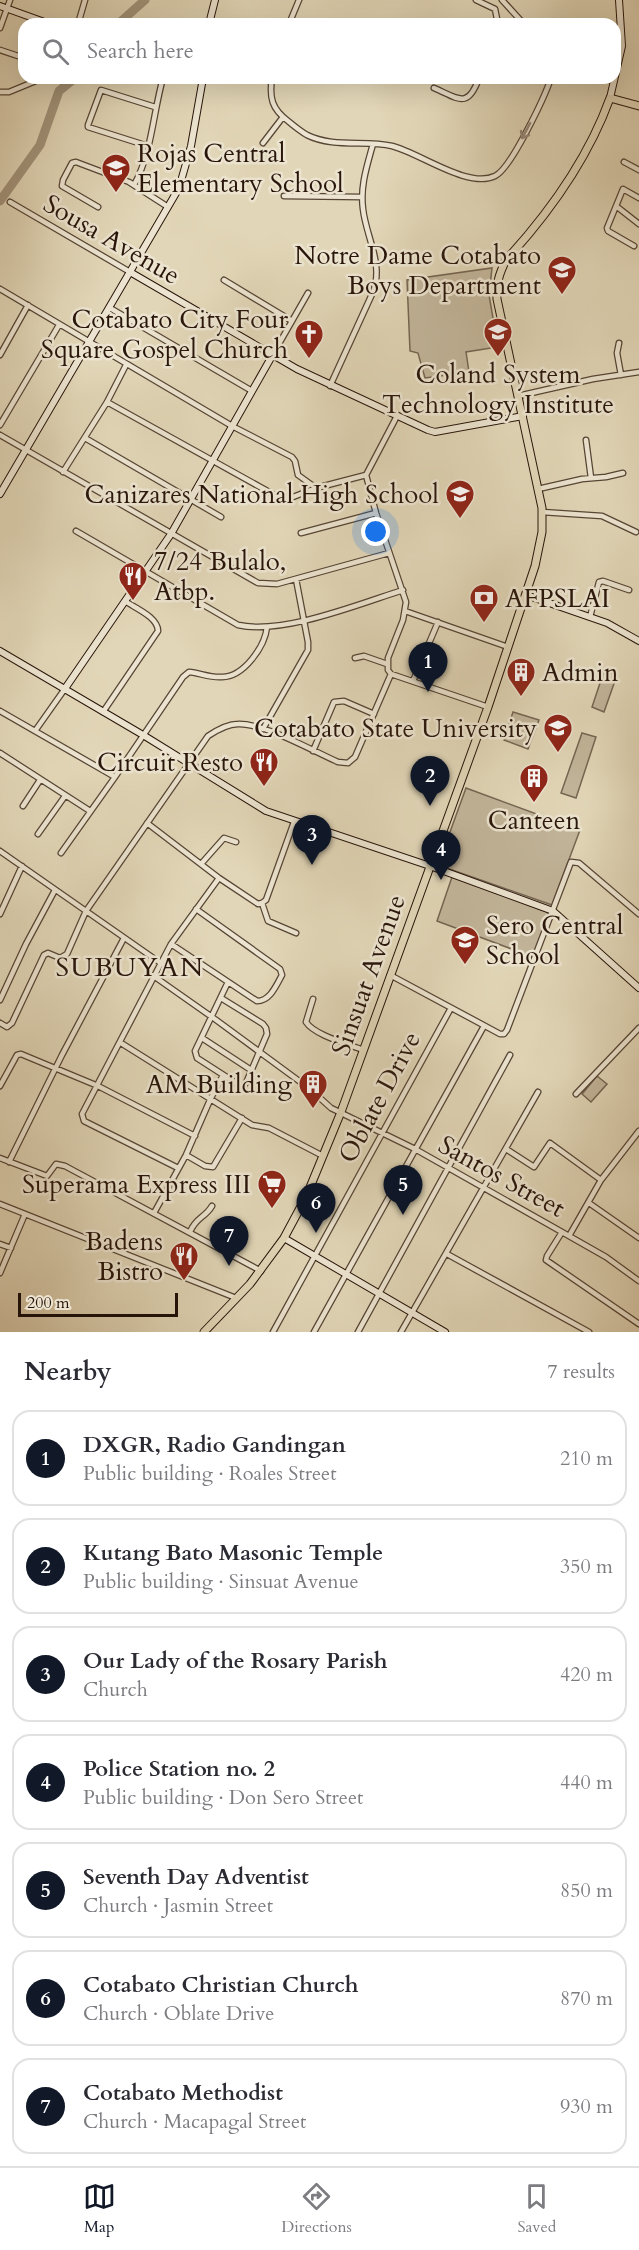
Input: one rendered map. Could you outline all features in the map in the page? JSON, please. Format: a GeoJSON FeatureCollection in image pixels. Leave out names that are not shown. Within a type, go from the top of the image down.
{"type":"FeatureCollection","features":[{"type":"Feature","properties":{"kind":"main road"},"geometry":{"type":"LineString","coordinates":[[210,18],[215,0]]}},
{"type":"Feature","properties":{"kind":"main road","name":"Sinsuat Avenue"},"geometry":{"type":"LineString","coordinates":[[619,0],[620,18]]}},
{"type":"Feature","properties":{"kind":"main road"},"geometry":{"type":"LineString","coordinates":[[3,8],[32,18]]}},
{"type":"Feature","properties":{"kind":"main road","name":"Sinsuat Avenue"},"geometry":{"type":"LineString","coordinates":[[621,31],[621,50]]}},
{"type":"Feature","properties":{"kind":"main road"},"geometry":{"type":"LineString","coordinates":[[0,494],[168,207],[185,170],[202,84]]}},
{"type":"Feature","properties":{"kind":"main road","name":"Sinsuat Avenue"},"geometry":{"type":"LineString","coordinates":[[204,1332],[261,1270],[284,1238],[306,1197],[341,1112],[488,707],[526,595],[541,543],[542,513],[497,299],[498,279],[506,260],[560,195],[578,167],[599,127],[613,84]]}},
{"type":"Feature","properties":{"kind":"main road"},"geometry":{"type":"LineString","coordinates":[[610,98],[639,106]]}},
{"type":"Feature","properties":{"kind":"main road","name":"Sousa Avenue"},"geometry":{"type":"LineString","coordinates":[[130,272],[272,356],[330,386],[435,432],[522,416]]}},
{"type":"Feature","properties":{"kind":"main road"},"geometry":{"type":"LineString","coordinates":[[64,690],[171,534],[272,356]]}},
{"type":"Feature","properties":{"kind":"main road"},"geometry":{"type":"LineString","coordinates":[[526,595],[607,623],[639,641]]}},
{"type":"Feature","properties":{"kind":"main road"},"geometry":{"type":"LineString","coordinates":[[0,651],[266,811],[430,866],[553,911],[639,988]]}},
{"type":"Feature","properties":{"kind":"main road"},"geometry":{"type":"LineString","coordinates":[[284,1238],[445,1332]]}},
{"type":"Feature","properties":{"kind":"street"},"geometry":{"type":"LineString","coordinates":[[0,28],[3,8],[10,0]]}},
{"type":"Feature","properties":{"kind":"street"},"geometry":{"type":"LineString","coordinates":[[80,18],[85,0]]}},
{"type":"Feature","properties":{"kind":"street"},"geometry":{"type":"LineString","coordinates":[[292,18],[299,0]]}},
{"type":"Feature","properties":{"kind":"street"},"geometry":{"type":"LineString","coordinates":[[476,0],[495,9],[497,18]]}},
{"type":"Feature","properties":{"kind":"street"},"geometry":{"type":"LineString","coordinates":[[502,0],[518,18]]}},
{"type":"Feature","properties":{"kind":"street"},"geometry":{"type":"LineString","coordinates":[[0,50],[18,56]]}},
{"type":"Feature","properties":{"kind":"street"},"geometry":{"type":"LineString","coordinates":[[0,92],[9,92],[28,84]]}},
{"type":"Feature","properties":{"kind":"street"},"geometry":{"type":"LineString","coordinates":[[134,185],[145,162],[161,84]]}},
{"type":"Feature","properties":{"kind":"street"},"geometry":{"type":"LineString","coordinates":[[272,84],[272,104],[283,117],[308,135],[321,139],[385,145],[404,150],[471,178],[491,178],[498,175],[507,164],[534,116],[548,84]]}},
{"type":"Feature","properties":{"kind":"street"},"geometry":{"type":"LineString","coordinates":[[434,88],[458,98],[467,98],[473,93],[477,84]]}},
{"type":"Feature","properties":{"kind":"street"},"geometry":{"type":"LineString","coordinates":[[148,146],[88,127],[88,125],[101,90],[155,107]]}},
{"type":"Feature","properties":{"kind":"street"},"geometry":{"type":"LineString","coordinates":[[262,143],[283,117]]}},
{"type":"Feature","properties":{"kind":"street"},"geometry":{"type":"LineString","coordinates":[[330,386],[375,286],[376,265],[362,197],[373,144]]}},
{"type":"Feature","properties":{"kind":"street"},"geometry":{"type":"LineString","coordinates":[[624,162],[639,170]]}},
{"type":"Feature","properties":{"kind":"street"},"geometry":{"type":"LineString","coordinates":[[98,207],[62,186],[72,163],[134,185],[168,207]]}},
{"type":"Feature","properties":{"kind":"street"},"geometry":{"type":"LineString","coordinates":[[634,246],[607,229],[623,189],[639,198]]}},
{"type":"Feature","properties":{"kind":"street"},"geometry":{"type":"LineString","coordinates":[[284,196],[362,197]]}},
{"type":"Feature","properties":{"kind":"street","name":"Sousa Avenue"},"geometry":{"type":"LineString","coordinates":[[10,202],[130,272]]}},
{"type":"Feature","properties":{"kind":"street"},"geometry":{"type":"LineString","coordinates":[[616,206],[639,224]]}},
{"type":"Feature","properties":{"kind":"street"},"geometry":{"type":"LineString","coordinates":[[224,280],[292,321]]}},
{"type":"Feature","properties":{"kind":"street"},"geometry":{"type":"LineString","coordinates":[[0,289],[232,426],[292,457],[295,460],[298,475],[316,488]]}},
{"type":"Feature","properties":{"kind":"street"},"geometry":{"type":"LineString","coordinates":[[272,356],[308,293]]}},
{"type":"Feature","properties":{"kind":"street"},"geometry":{"type":"LineString","coordinates":[[0,355],[28,305]]}},
{"type":"Feature","properties":{"kind":"street"},"geometry":{"type":"LineString","coordinates":[[110,308],[252,391]]}},
{"type":"Feature","properties":{"kind":"street"},"geometry":{"type":"LineString","coordinates":[[0,425],[59,325]]}},
{"type":"Feature","properties":{"kind":"street"},"geometry":{"type":"LineString","coordinates":[[619,343],[617,353],[621,375]]}},
{"type":"Feature","properties":{"kind":"street"},"geometry":{"type":"LineString","coordinates":[[63,472],[107,402],[126,365]]}},
{"type":"Feature","properties":{"kind":"street"},"geometry":{"type":"LineString","coordinates":[[518,396],[593,379],[639,372]]}},
{"type":"Feature","properties":{"kind":"street"},"geometry":{"type":"LineString","coordinates":[[107,402],[280,498],[293,497],[316,488],[366,475]]}},
{"type":"Feature","properties":{"kind":"street"},"geometry":{"type":"LineString","coordinates":[[0,1023],[7,1027],[12,1023],[44,955],[48,953],[60,958],[67,954],[86,911],[202,743],[216,731],[237,724],[263,729],[338,762],[348,763],[355,757],[374,714],[405,611],[403,591],[376,513],[366,475],[397,416]]}},
{"type":"Feature","properties":{"kind":"street"},"geometry":{"type":"LineString","coordinates":[[0,435],[258,583],[276,584],[389,553]]}},
{"type":"Feature","properties":{"kind":"street"},"geometry":{"type":"LineString","coordinates":[[85,438],[221,517]]}},
{"type":"Feature","properties":{"kind":"street"},"geometry":{"type":"LineString","coordinates":[[586,440],[591,478]]}},
{"type":"Feature","properties":{"kind":"street"},"geometry":{"type":"LineString","coordinates":[[538,489],[582,478],[622,473]]}},
{"type":"Feature","properties":{"kind":"street"},"geometry":{"type":"LineString","coordinates":[[301,532],[376,513]]}},
{"type":"Feature","properties":{"kind":"street"},"geometry":{"type":"LineString","coordinates":[[542,513],[602,516],[636,532]]}},
{"type":"Feature","properties":{"kind":"street"},"geometry":{"type":"LineString","coordinates":[[76,531],[238,625],[256,628],[304,620],[403,591]]}},
{"type":"Feature","properties":{"kind":"street"},"geometry":{"type":"LineString","coordinates":[[263,729],[304,659],[308,642],[296,579]]}},
{"type":"Feature","properties":{"kind":"street"},"geometry":{"type":"LineString","coordinates":[[590,617],[599,582],[603,581],[629,590]]}},
{"type":"Feature","properties":{"kind":"street"},"geometry":{"type":"LineString","coordinates":[[103,712],[158,631],[155,621],[125,601]]}},
{"type":"Feature","properties":{"kind":"street"},"geometry":{"type":"LineString","coordinates":[[405,611],[508,647]]}},
{"type":"Feature","properties":{"kind":"street"},"geometry":{"type":"LineString","coordinates":[[413,681],[438,622]]}},
{"type":"Feature","properties":{"kind":"street"},"geometry":{"type":"LineString","coordinates":[[61,853],[183,676],[189,672],[210,677],[224,677],[237,673],[248,663],[263,642],[267,627]]}},
{"type":"Feature","properties":{"kind":"street"},"geometry":{"type":"LineString","coordinates":[[355,658],[364,656],[413,681],[488,707]]}},
{"type":"Feature","properties":{"kind":"street"},"geometry":{"type":"LineString","coordinates":[[35,731],[64,690]]}},
{"type":"Feature","properties":{"kind":"street"},"geometry":{"type":"LineString","coordinates":[[313,751],[334,702],[344,701],[374,714]]}},
{"type":"Feature","properties":{"kind":"street"},"geometry":{"type":"LineString","coordinates":[[0,711],[115,777]]}},
{"type":"Feature","properties":{"kind":"street"},"geometry":{"type":"LineString","coordinates":[[0,753],[90,811]]}},
{"type":"Feature","properties":{"kind":"street"},"geometry":{"type":"LineString","coordinates":[[23,806],[40,780]]}},
{"type":"Feature","properties":{"kind":"street"},"geometry":{"type":"LineString","coordinates":[[38,834],[65,796]]}},
{"type":"Feature","properties":{"kind":"street"},"geometry":{"type":"LineString","coordinates":[[262,903],[269,892],[294,822]]}},
{"type":"Feature","properties":{"kind":"street"},"geometry":{"type":"LineString","coordinates":[[147,823],[252,902],[262,903]]}},
{"type":"Feature","properties":{"kind":"street"},"geometry":{"type":"LineString","coordinates":[[201,864],[224,838],[236,842]]}},
{"type":"Feature","properties":{"kind":"street"},"geometry":{"type":"LineString","coordinates":[[0,851],[162,964]]}},
{"type":"Feature","properties":{"kind":"street"},"geometry":{"type":"LineString","coordinates":[[390,975],[484,1026],[504,1034],[571,862],[579,863],[639,914]]}},
{"type":"Feature","properties":{"kind":"street"},"geometry":{"type":"LineString","coordinates":[[0,914],[22,866]]}},
{"type":"Feature","properties":{"kind":"street"},"geometry":{"type":"LineString","coordinates":[[178,1168],[84,1121],[81,1117],[171,944],[219,878]]}},
{"type":"Feature","properties":{"kind":"street"},"geometry":{"type":"LineString","coordinates":[[0,1000],[55,890]]}},
{"type":"Feature","properties":{"kind":"street"},"geometry":{"type":"LineString","coordinates":[[262,903],[268,921],[296,933]]}},
{"type":"Feature","properties":{"kind":"street"},"geometry":{"type":"LineString","coordinates":[[171,944],[258,1002],[268,998],[282,975],[280,969],[196,909]]}},
{"type":"Feature","properties":{"kind":"street"},"geometry":{"type":"LineString","coordinates":[[9,1162],[124,938]]}},
{"type":"Feature","properties":{"kind":"street","name":"Santos Street"},"geometry":{"type":"LineString","coordinates":[[155,977],[310,1089],[331,1108],[415,1149],[606,1257],[639,1281]]}},
{"type":"Feature","properties":{"kind":"street"},"geometry":{"type":"LineString","coordinates":[[221,998],[266,1028],[267,1034],[243,1086],[195,1055],[228,982]]}},
{"type":"Feature","properties":{"kind":"street"},"geometry":{"type":"LineString","coordinates":[[313,999],[307,1025],[363,1050]]}},
{"type":"Feature","properties":{"kind":"street","name":"Oblate Drive"},"geometry":{"type":"LineString","coordinates":[[273,1332],[451,1008]]}},
{"type":"Feature","properties":{"kind":"street"},"geometry":{"type":"LineString","coordinates":[[314,1332],[484,1026]]}},
{"type":"Feature","properties":{"kind":"street"},"geometry":{"type":"LineString","coordinates":[[576,1094],[639,1028]]}},
{"type":"Feature","properties":{"kind":"street"},"geometry":{"type":"LineString","coordinates":[[202,1038],[251,1070]]}},
{"type":"Feature","properties":{"kind":"street"},"geometry":{"type":"LineString","coordinates":[[121,1043],[210,1100],[259,1128],[269,1128],[323,1156]]}},
{"type":"Feature","properties":{"kind":"street"},"geometry":{"type":"LineString","coordinates":[[0,1086],[19,1054],[98,1086],[195,1136]]}},
{"type":"Feature","properties":{"kind":"street"},"geometry":{"type":"LineString","coordinates":[[358,1332],[510,1055]]}},
{"type":"Feature","properties":{"kind":"street"},"geometry":{"type":"LineString","coordinates":[[154,1213],[186,1155],[223,1075]]}},
{"type":"Feature","properties":{"kind":"street"},"geometry":{"type":"LineString","coordinates":[[401,1332],[538,1092]]}},
{"type":"Feature","properties":{"kind":"street"},"geometry":{"type":"LineString","coordinates":[[186,1155],[205,1166],[213,1167],[242,1118]]}},
{"type":"Feature","properties":{"kind":"street"},"geometry":{"type":"LineString","coordinates":[[569,1236],[600,1180],[639,1131]]}},
{"type":"Feature","properties":{"kind":"street"},"geometry":{"type":"LineString","coordinates":[[506,1149],[534,1167],[550,1143],[600,1180]]}},
{"type":"Feature","properties":{"kind":"street"},"geometry":{"type":"LineString","coordinates":[[0,1158],[47,1176],[58,1164],[261,1270]]}},
{"type":"Feature","properties":{"kind":"street"},"geometry":{"type":"LineString","coordinates":[[589,1203],[639,1239]]}},
{"type":"Feature","properties":{"kind":"street"},"geometry":{"type":"LineString","coordinates":[[0,1204],[236,1298]]}},
{"type":"Feature","properties":{"kind":"street"},"geometry":{"type":"LineString","coordinates":[[190,1233],[196,1220],[212,1206]]}},
{"type":"Feature","properties":{"kind":"street"},"geometry":{"type":"LineString","coordinates":[[0,1273],[25,1214]]}},
{"type":"Feature","properties":{"kind":"street"},"geometry":{"type":"LineString","coordinates":[[562,1232],[546,1260],[639,1324]]}},
{"type":"Feature","properties":{"kind":"street"},"geometry":{"type":"LineString","coordinates":[[0,1244],[10,1248]]}},
{"type":"Feature","properties":{"kind":"street"},"geometry":{"type":"LineString","coordinates":[[447,1254],[589,1332]]}},
{"type":"Feature","properties":{"kind":"shaded area"},"geometry":{"type":"Polygon","coordinates":[[[492,268],[489,295],[498,347],[466,352],[469,372],[425,378],[418,353],[410,351],[407,280],[492,268]]]}},
{"type":"Feature","properties":{"kind":"shaded area"},"geometry":{"type":"Polygon","coordinates":[[[604,671],[617,675],[604,712],[592,707],[604,671]]]}},
{"type":"Feature","properties":{"kind":"shaded area"},"geometry":{"type":"Polygon","coordinates":[[[513,712],[539,720],[528,749],[504,740],[513,712]]]}},
{"type":"Feature","properties":{"kind":"shaded area"},"geometry":{"type":"Polygon","coordinates":[[[582,733],[596,737],[576,798],[561,793],[582,733]]]}},
{"type":"Feature","properties":{"kind":"shaded area"},"geometry":{"type":"Polygon","coordinates":[[[466,788],[580,830],[552,905],[438,865],[466,788]]]}},
{"type":"Feature","properties":{"kind":"shaded area"},"geometry":{"type":"Polygon","coordinates":[[[452,877],[550,913],[533,957],[437,921],[452,877]]]}},
{"type":"Feature","properties":{"kind":"shaded area"},"geometry":{"type":"Polygon","coordinates":[[[597,1076],[607,1084],[591,1102],[582,1094],[597,1076]]]}},
{"type":"Feature","properties":{"kind":"waterway"},"geometry":{"type":"LineString","coordinates":[[125,18],[145,0]]}},
{"type":"Feature","properties":{"kind":"waterway"},"geometry":{"type":"LineString","coordinates":[[0,201],[40,145],[59,91],[68,84]]}},
{"type":"Feature","properties":{"kind":"place","name":"Rojas Central Elementary School"},"geometry":{"type":"Point","coordinates":[116,194]}},
{"type":"Feature","properties":{"kind":"place","name":"Notre Dame Cotabato Boys Department"},"geometry":{"type":"Point","coordinates":[562,296]}},
{"type":"Feature","properties":{"kind":"place","name":"Coland System Technology Institute"},"geometry":{"type":"Point","coordinates":[498,358]}},
{"type":"Feature","properties":{"kind":"place","name":"Cotabato City Four Square Gospel Church"},"geometry":{"type":"Point","coordinates":[309,360]}},
{"type":"Feature","properties":{"kind":"place","name":"Canizares National High School"},"geometry":{"type":"Point","coordinates":[460,520]}},
{"type":"Feature","properties":{"kind":"place","name":"7/24 Bulalo, Atbp."},"geometry":{"type":"Point","coordinates":[133,602]}},
{"type":"Feature","properties":{"kind":"place","name":"AFPSLAI"},"geometry":{"type":"Point","coordinates":[484,624]}},
{"type":"Feature","properties":{"kind":"place","name":"DXGR, Radio Gandingan"},"geometry":{"type":"Point","coordinates":[428,692]}},
{"type":"Feature","properties":{"kind":"place","name":"Admin"},"geometry":{"type":"Point","coordinates":[521,698]}},
{"type":"Feature","properties":{"kind":"place","name":"Cotabato State University"},"geometry":{"type":"Point","coordinates":[558,754]}},
{"type":"Feature","properties":{"kind":"place","name":"Circuit Resto"},"geometry":{"type":"Point","coordinates":[264,788]}},
{"type":"Feature","properties":{"kind":"place","name":"Canteen"},"geometry":{"type":"Point","coordinates":[534,804]}},
{"type":"Feature","properties":{"kind":"place","name":"Kutang Bato Masonic Temple"},"geometry":{"type":"Point","coordinates":[430,806]}},
{"type":"Feature","properties":{"kind":"place","name":"Our Lady of the Rosary Parish"},"geometry":{"type":"Point","coordinates":[312,865]}},
{"type":"Feature","properties":{"kind":"place","name":"Police Station no. 2"},"geometry":{"type":"Point","coordinates":[441,880]}},
{"type":"Feature","properties":{"kind":"place","name":"Sero Central School"},"geometry":{"type":"Point","coordinates":[465,966]}},
{"type":"Feature","properties":{"kind":"place","name":"AM Building"},"geometry":{"type":"Point","coordinates":[313,1110]}},
{"type":"Feature","properties":{"kind":"place","name":"Superama Express III"},"geometry":{"type":"Point","coordinates":[272,1210]}},
{"type":"Feature","properties":{"kind":"place","name":"Seventh Day Adventist"},"geometry":{"type":"Point","coordinates":[403,1215]}},
{"type":"Feature","properties":{"kind":"place","name":"Cotabato Christian Church"},"geometry":{"type":"Point","coordinates":[316,1233]}},
{"type":"Feature","properties":{"kind":"place","name":"Cotabato Methodist"},"geometry":{"type":"Point","coordinates":[229,1266]}},
{"type":"Feature","properties":{"kind":"place","name":"Badens Bistro"},"geometry":{"type":"Point","coordinates":[184,1282]}},
{"type":"Feature","properties":{"kind":"district","name":"SUBUYAN"},"geometry":{"type":"Point","coordinates":[130,967]}}]}
